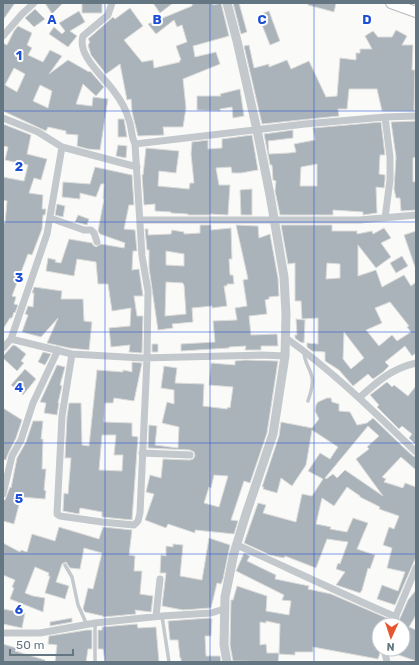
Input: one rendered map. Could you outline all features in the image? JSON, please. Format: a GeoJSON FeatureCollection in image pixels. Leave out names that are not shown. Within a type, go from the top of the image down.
{"type":"FeatureCollection","features":[{"type":"Feature","properties":{"kind":"main road"},"geometry":{"type":"LineString","coordinates":[[391,3],[416,12]]}},
{"type":"Feature","properties":{"kind":"street"},"geometry":{"type":"LineString","coordinates":[[3,36],[22,14],[25,6],[34,3]]}},
{"type":"Feature","properties":{"kind":"street"},"geometry":{"type":"LineString","coordinates":[[72,354],[62,416],[56,512],[60,516],[134,525],[137,523],[140,513],[147,358],[148,291],[142,256],[135,144],[124,106],[85,56],[81,40],[83,36],[108,15],[112,3]]}},
{"type":"Feature","properties":{"kind":"street"},"geometry":{"type":"LineString","coordinates":[[227,3],[257,130],[284,277],[286,296],[285,356],[273,434],[237,545],[225,597],[224,645],[227,662]]}},
{"type":"Feature","properties":{"kind":"street"},"geometry":{"type":"LineString","coordinates":[[135,144],[305,124],[385,117],[416,116]]}},
{"type":"Feature","properties":{"kind":"street"},"geometry":{"type":"LineString","coordinates":[[385,117],[390,157],[390,180],[385,218]]}},
{"type":"Feature","properties":{"kind":"street"},"geometry":{"type":"LineString","coordinates":[[3,118],[38,132],[62,147],[137,167]]}},
{"type":"Feature","properties":{"kind":"street"},"geometry":{"type":"LineString","coordinates":[[3,348],[11,339],[47,234],[62,147]]}},
{"type":"Feature","properties":{"kind":"street"},"geometry":{"type":"LineString","coordinates":[[140,220],[360,220],[416,215]]}},
{"type":"Feature","properties":{"kind":"street"},"geometry":{"type":"LineString","coordinates":[[50,218],[84,230],[91,230],[94,233],[97,242]]}},
{"type":"Feature","properties":{"kind":"street"},"geometry":{"type":"LineString","coordinates":[[286,338],[332,373],[416,452]]}},
{"type":"Feature","properties":{"kind":"street"},"geometry":{"type":"LineString","coordinates":[[11,339],[72,354],[147,358],[262,355],[285,356]]}},
{"type":"Feature","properties":{"kind":"street"},"geometry":{"type":"LineString","coordinates":[[3,494],[12,456],[21,440],[33,402],[58,350]]}},
{"type":"Feature","properties":{"kind":"street"},"geometry":{"type":"LineString","coordinates":[[359,398],[380,379],[394,370],[416,363]]}},
{"type":"Feature","properties":{"kind":"street"},"geometry":{"type":"LineString","coordinates":[[142,453],[190,456]]}},
{"type":"Feature","properties":{"kind":"street"},"geometry":{"type":"LineString","coordinates":[[237,545],[337,592],[396,617],[416,568]]}},
{"type":"Feature","properties":{"kind":"street"},"geometry":{"type":"LineString","coordinates":[[159,616],[160,579]]}},
{"type":"Feature","properties":{"kind":"street"},"geometry":{"type":"LineString","coordinates":[[3,633],[40,633],[95,623],[159,616],[211,613],[224,609]]}},
{"type":"Feature","properties":{"kind":"lane"},"geometry":{"type":"LineString","coordinates":[[304,351],[304,360],[312,378],[308,401]]}},
{"type":"Feature","properties":{"kind":"lane"},"geometry":{"type":"LineString","coordinates":[[65,565],[72,577],[78,605],[87,625]]}},
{"type":"Feature","properties":{"kind":"lane"},"geometry":{"type":"LineString","coordinates":[[159,616],[169,662]]}},
{"type":"Feature","properties":{"kind":"lane"},"geometry":{"type":"LineString","coordinates":[[95,623],[95,662]]}},
{"type":"Feature","properties":{"kind":"building"},"geometry":{"type":"Polygon","coordinates":[[[3,3],[15,3],[3,20],[3,3]]]}},
{"type":"Feature","properties":{"kind":"building"},"geometry":{"type":"Polygon","coordinates":[[[45,3],[63,3],[52,14],[45,3]]]}},
{"type":"Feature","properties":{"kind":"building"},"geometry":{"type":"Polygon","coordinates":[[[82,3],[102,3],[102,13],[82,13],[82,3]]]}},
{"type":"Feature","properties":{"kind":"building"},"geometry":{"type":"Polygon","coordinates":[[[153,3],[173,3],[160,13],[153,3]]]}},
{"type":"Feature","properties":{"kind":"building"},"geometry":{"type":"Polygon","coordinates":[[[213,3],[213,5],[221,3],[229,36],[193,46],[195,57],[216,52],[220,64],[183,79],[186,108],[183,127],[163,127],[164,135],[138,136],[132,112],[131,99],[127,100],[120,64],[106,74],[91,55],[88,45],[90,42],[88,39],[113,17],[115,19],[130,8],[143,26],[124,40],[142,62],[153,60],[154,68],[180,62],[179,61],[181,60],[176,46],[187,42],[182,25],[177,27],[174,20],[156,34],[148,24],[192,6],[192,4],[213,3]]]}},
{"type":"Feature","properties":{"kind":"building"},"geometry":{"type":"Polygon","coordinates":[[[233,3],[239,3],[247,32],[241,34],[233,3]]]}},
{"type":"Feature","properties":{"kind":"building"},"geometry":{"type":"Polygon","coordinates":[[[308,3],[336,3],[334,12],[308,5],[308,3]]]}},
{"type":"Feature","properties":{"kind":"building"},"geometry":{"type":"Polygon","coordinates":[[[35,9],[45,19],[34,27],[25,18],[35,9]]]}},
{"type":"Feature","properties":{"kind":"building"},"geometry":{"type":"Polygon","coordinates":[[[79,11],[85,22],[70,31],[77,36],[68,47],[49,34],[54,27],[62,34],[65,31],[59,23],[79,11]]]}},
{"type":"Feature","properties":{"kind":"building"},"geometry":{"type":"Polygon","coordinates":[[[269,11],[280,41],[270,45],[258,15],[269,11]]]}},
{"type":"Feature","properties":{"kind":"building"},"geometry":{"type":"Polygon","coordinates":[[[18,26],[32,33],[27,45],[32,48],[28,55],[43,62],[50,50],[62,56],[49,74],[68,60],[89,72],[90,71],[104,87],[96,96],[83,84],[76,104],[92,106],[93,97],[108,99],[100,150],[77,146],[78,135],[66,134],[66,131],[48,127],[46,131],[3,111],[3,43],[7,45],[18,26]],[[14,68],[5,85],[17,92],[25,74],[14,68]],[[40,85],[33,101],[48,108],[52,91],[40,85]]]}},
{"type":"Feature","properties":{"kind":"building"},"geometry":{"type":"Polygon","coordinates":[[[396,30],[407,36],[402,45],[413,45],[412,70],[415,70],[414,111],[382,111],[377,89],[349,89],[347,109],[338,109],[339,116],[262,124],[244,46],[249,45],[254,68],[269,64],[269,67],[287,60],[291,69],[309,61],[326,97],[337,96],[340,58],[356,60],[356,53],[360,53],[360,49],[372,49],[365,36],[373,31],[378,37],[392,37],[396,30]]]}},
{"type":"Feature","properties":{"kind":"building"},"geometry":{"type":"Polygon","coordinates":[[[240,89],[244,116],[233,118],[232,107],[220,109],[220,111],[197,110],[197,96],[221,96],[220,94],[240,89]]]}},
{"type":"Feature","properties":{"kind":"building"},"geometry":{"type":"Polygon","coordinates":[[[118,119],[124,119],[127,137],[118,137],[118,119]]]}},
{"type":"Feature","properties":{"kind":"building"},"geometry":{"type":"Polygon","coordinates":[[[416,121],[416,157],[413,158],[413,182],[416,181],[416,210],[401,211],[400,198],[396,198],[394,189],[396,157],[391,122],[416,121]]]}},
{"type":"Feature","properties":{"kind":"building"},"geometry":{"type":"Polygon","coordinates":[[[381,122],[385,155],[380,155],[379,174],[385,175],[385,180],[384,188],[376,187],[377,213],[363,215],[363,212],[333,210],[333,215],[280,215],[275,191],[276,181],[273,180],[272,165],[270,165],[264,134],[293,130],[293,138],[268,141],[269,154],[289,153],[296,152],[294,144],[315,140],[313,128],[381,122]],[[317,164],[301,167],[300,186],[317,186],[317,164]]]}},
{"type":"Feature","properties":{"kind":"building"},"geometry":{"type":"Polygon","coordinates":[[[3,124],[31,135],[27,154],[47,159],[41,180],[34,178],[29,193],[43,195],[42,209],[46,209],[45,215],[43,215],[42,229],[32,255],[28,254],[12,296],[16,297],[14,304],[18,305],[15,313],[14,312],[12,318],[10,318],[3,329],[3,223],[5,223],[7,201],[3,200],[3,177],[24,181],[28,165],[5,160],[8,147],[3,146],[3,124]]]}},
{"type":"Feature","properties":{"kind":"building"},"geometry":{"type":"Polygon","coordinates":[[[252,135],[258,170],[232,173],[231,167],[216,168],[219,185],[230,185],[228,215],[188,215],[171,213],[155,211],[155,204],[144,205],[142,175],[146,148],[179,151],[176,173],[159,171],[158,186],[189,189],[190,183],[194,183],[191,154],[192,142],[208,140],[208,149],[222,148],[222,139],[252,135]]]}},
{"type":"Feature","properties":{"kind":"building"},"geometry":{"type":"Polygon","coordinates":[[[118,145],[127,146],[126,158],[116,156],[118,145]]]}},
{"type":"Feature","properties":{"kind":"building"},"geometry":{"type":"Polygon","coordinates":[[[95,167],[132,175],[134,205],[129,205],[124,229],[135,230],[137,251],[133,251],[132,270],[139,269],[143,296],[134,296],[137,316],[143,316],[142,353],[129,352],[130,345],[111,347],[109,328],[130,326],[131,308],[112,311],[108,284],[98,284],[96,262],[77,259],[74,276],[46,271],[48,258],[56,260],[55,262],[61,263],[69,239],[92,243],[96,247],[101,244],[124,248],[125,243],[100,234],[98,231],[104,199],[104,184],[101,184],[96,197],[80,193],[80,199],[62,197],[63,182],[90,184],[95,167]]]}},
{"type":"Feature","properties":{"kind":"building"},"geometry":{"type":"Polygon","coordinates":[[[252,189],[252,215],[241,215],[240,190],[252,189]]]}},
{"type":"Feature","properties":{"kind":"building"},"geometry":{"type":"Polygon","coordinates":[[[57,204],[65,206],[63,217],[55,215],[57,204]]]}},
{"type":"Feature","properties":{"kind":"building"},"geometry":{"type":"Polygon","coordinates":[[[78,215],[89,219],[87,225],[75,222],[78,215]]]}},
{"type":"Feature","properties":{"kind":"building"},"geometry":{"type":"Polygon","coordinates":[[[200,225],[211,225],[211,230],[231,228],[232,259],[229,259],[230,275],[233,275],[234,284],[227,284],[227,286],[224,286],[227,306],[192,308],[193,322],[172,324],[173,328],[158,330],[149,268],[149,250],[147,250],[145,229],[148,229],[148,235],[171,234],[172,230],[184,232],[184,234],[200,233],[200,225]],[[166,251],[166,265],[184,266],[184,254],[166,251]],[[166,282],[165,316],[186,314],[183,283],[166,282]]]}},
{"type":"Feature","properties":{"kind":"building"},"geometry":{"type":"Polygon","coordinates":[[[236,225],[258,226],[259,238],[270,234],[278,278],[279,296],[269,297],[269,299],[265,300],[267,314],[249,316],[251,335],[277,334],[278,346],[261,346],[261,350],[245,350],[246,346],[181,351],[181,344],[215,342],[213,321],[237,320],[235,308],[247,306],[243,280],[248,279],[236,225]]]}},
{"type":"Feature","properties":{"kind":"building"},"geometry":{"type":"Polygon","coordinates":[[[281,225],[332,225],[332,231],[357,231],[357,234],[372,231],[373,234],[384,228],[391,238],[381,243],[391,257],[376,268],[358,245],[358,276],[376,270],[382,287],[404,275],[411,286],[416,282],[416,353],[412,356],[405,346],[385,362],[389,366],[383,372],[373,379],[368,374],[353,386],[339,370],[325,361],[325,352],[312,351],[307,347],[307,343],[318,344],[318,318],[302,319],[301,301],[295,301],[295,263],[288,264],[281,225]],[[327,263],[326,279],[340,278],[340,264],[327,263]],[[390,302],[375,308],[382,323],[366,330],[379,346],[392,335],[397,341],[411,332],[407,327],[409,326],[390,302]],[[344,332],[343,359],[351,369],[364,358],[344,332]]]}},
{"type":"Feature","properties":{"kind":"building"},"geometry":{"type":"Polygon","coordinates":[[[416,231],[416,266],[415,267],[404,235],[416,231]]]}},
{"type":"Feature","properties":{"kind":"building"},"geometry":{"type":"Polygon","coordinates":[[[402,256],[408,266],[396,273],[390,263],[402,256]]]}},
{"type":"Feature","properties":{"kind":"building"},"geometry":{"type":"Polygon","coordinates":[[[34,287],[62,291],[61,299],[83,299],[84,321],[92,322],[89,350],[69,348],[47,343],[58,318],[41,337],[22,332],[28,315],[25,314],[28,306],[33,307],[34,293],[32,293],[34,287]]]}},
{"type":"Feature","properties":{"kind":"building"},"geometry":{"type":"Polygon","coordinates":[[[296,319],[305,320],[304,343],[295,338],[295,335],[297,335],[296,319]]]}},
{"type":"Feature","properties":{"kind":"building"},"geometry":{"type":"Polygon","coordinates":[[[152,344],[158,344],[158,352],[152,352],[152,344]]]}},
{"type":"Feature","properties":{"kind":"building"},"geometry":{"type":"Polygon","coordinates":[[[13,345],[26,354],[21,361],[24,363],[17,371],[3,358],[3,356],[13,345]]]}},
{"type":"Feature","properties":{"kind":"building"},"geometry":{"type":"Polygon","coordinates":[[[43,352],[51,354],[45,365],[38,362],[43,352]]]}},
{"type":"Feature","properties":{"kind":"building"},"geometry":{"type":"Polygon","coordinates":[[[235,361],[278,361],[267,433],[250,483],[244,481],[231,520],[238,521],[234,534],[195,530],[195,533],[168,524],[166,528],[145,520],[154,494],[146,492],[150,475],[161,478],[163,459],[190,460],[195,456],[194,452],[190,450],[148,448],[149,425],[157,426],[155,445],[178,448],[179,427],[162,423],[167,402],[174,404],[174,390],[161,388],[164,366],[177,368],[175,383],[204,384],[203,406],[227,409],[228,407],[230,408],[233,387],[209,385],[211,363],[235,365],[235,361]],[[214,475],[211,488],[209,487],[204,503],[219,507],[228,476],[214,475]]]}},
{"type":"Feature","properties":{"kind":"building"},"geometry":{"type":"Polygon","coordinates":[[[132,362],[142,363],[134,401],[114,398],[113,403],[105,403],[104,422],[132,423],[132,436],[138,437],[132,520],[102,517],[102,512],[80,508],[79,514],[63,511],[64,493],[68,494],[71,458],[65,458],[69,403],[81,403],[82,445],[89,446],[97,370],[123,372],[123,370],[132,372],[132,362]],[[102,435],[99,470],[122,471],[123,455],[114,455],[116,435],[102,435]]]}},
{"type":"Feature","properties":{"kind":"building"},"geometry":{"type":"Polygon","coordinates":[[[57,365],[65,367],[60,385],[62,386],[57,415],[44,413],[46,403],[40,402],[57,365]]]}},
{"type":"Feature","properties":{"kind":"building"},"geometry":{"type":"Polygon","coordinates":[[[25,369],[36,379],[23,395],[11,385],[25,369]]]}},
{"type":"Feature","properties":{"kind":"building"},"geometry":{"type":"Polygon","coordinates":[[[387,382],[392,387],[394,385],[408,396],[416,386],[416,445],[409,438],[412,434],[402,426],[399,429],[377,407],[379,405],[370,395],[387,382]]]}},
{"type":"Feature","properties":{"kind":"building"},"geometry":{"type":"Polygon","coordinates":[[[331,398],[332,402],[339,404],[339,411],[350,412],[357,425],[367,423],[373,418],[403,447],[416,457],[416,470],[401,457],[382,477],[386,479],[384,482],[403,488],[405,483],[416,487],[416,557],[395,605],[377,599],[382,585],[398,591],[405,572],[387,568],[392,548],[383,545],[389,527],[394,529],[399,516],[379,509],[380,507],[360,497],[347,487],[334,506],[322,498],[316,524],[331,527],[330,529],[347,532],[353,518],[368,523],[357,549],[375,555],[370,569],[368,568],[360,593],[336,585],[345,572],[336,569],[338,563],[340,564],[348,542],[327,539],[316,568],[285,556],[284,558],[270,555],[244,543],[258,503],[266,505],[263,513],[296,522],[302,494],[312,496],[323,479],[308,471],[320,453],[330,459],[338,447],[312,430],[306,465],[292,486],[281,478],[277,493],[263,489],[264,487],[262,487],[279,436],[281,422],[312,428],[319,419],[315,411],[318,402],[331,398]],[[368,426],[325,478],[326,479],[333,474],[337,478],[345,470],[383,496],[356,459],[369,449],[367,447],[379,436],[368,426]]]}},
{"type":"Feature","properties":{"kind":"building"},"geometry":{"type":"Polygon","coordinates":[[[3,408],[22,420],[6,460],[3,459],[3,408]]]}},
{"type":"Feature","properties":{"kind":"building"},"geometry":{"type":"Polygon","coordinates":[[[33,421],[43,421],[41,439],[43,439],[42,469],[46,469],[44,490],[46,491],[45,499],[21,497],[14,524],[3,521],[3,500],[5,500],[10,487],[11,488],[17,458],[26,442],[33,421]]]}},
{"type":"Feature","properties":{"kind":"building"},"geometry":{"type":"Polygon","coordinates":[[[59,527],[99,539],[103,527],[132,530],[129,555],[135,556],[134,571],[142,571],[140,594],[153,596],[151,612],[135,610],[136,614],[103,617],[85,612],[83,609],[88,588],[93,589],[102,553],[84,548],[80,569],[70,568],[66,562],[62,564],[56,582],[69,586],[65,599],[45,593],[50,576],[48,576],[49,573],[35,567],[25,593],[45,598],[43,612],[10,599],[15,580],[3,575],[3,543],[20,552],[21,550],[27,552],[32,534],[55,541],[59,527]]]}},
{"type":"Feature","properties":{"kind":"building"},"geometry":{"type":"Polygon","coordinates":[[[209,538],[230,545],[223,579],[221,584],[217,583],[211,608],[183,610],[162,606],[166,573],[160,573],[161,555],[166,556],[166,546],[173,547],[173,544],[183,545],[180,576],[202,580],[209,538]]]}},
{"type":"Feature","properties":{"kind":"building"},"geometry":{"type":"Polygon","coordinates":[[[244,553],[250,556],[247,561],[276,575],[275,579],[309,586],[308,589],[331,594],[384,617],[371,617],[371,657],[379,657],[378,659],[313,647],[313,652],[295,652],[295,655],[279,654],[280,624],[266,621],[266,623],[260,622],[260,645],[266,644],[267,653],[279,653],[278,662],[233,661],[230,645],[231,600],[233,600],[237,586],[267,596],[266,611],[289,615],[291,601],[282,600],[284,595],[236,571],[244,553]]]}},
{"type":"Feature","properties":{"kind":"building"},"geometry":{"type":"Polygon","coordinates":[[[416,590],[416,615],[411,624],[411,617],[401,617],[408,600],[416,590]]]}},
{"type":"Feature","properties":{"kind":"building"},"geometry":{"type":"Polygon","coordinates":[[[3,609],[25,613],[22,628],[3,624],[3,609]]]}},
{"type":"Feature","properties":{"kind":"building"},"geometry":{"type":"Polygon","coordinates":[[[72,618],[72,622],[50,626],[50,622],[72,618]]]}},
{"type":"Feature","properties":{"kind":"building"},"geometry":{"type":"Polygon","coordinates":[[[212,619],[211,636],[205,636],[206,656],[220,656],[221,662],[181,662],[178,640],[170,640],[168,621],[212,619]]]}},
{"type":"Feature","properties":{"kind":"building"},"geometry":{"type":"Polygon","coordinates":[[[137,624],[138,628],[156,627],[159,662],[105,662],[103,649],[98,649],[98,630],[102,630],[102,627],[137,624]]]}},
{"type":"Feature","properties":{"kind":"building"},"geometry":{"type":"Polygon","coordinates":[[[411,628],[416,630],[416,661],[404,657],[411,657],[411,628]]]}},
{"type":"Feature","properties":{"kind":"building"},"geometry":{"type":"Polygon","coordinates":[[[92,630],[92,649],[88,649],[86,662],[55,662],[57,645],[48,644],[49,636],[92,630]]]}},
{"type":"Feature","properties":{"kind":"building"},"geometry":{"type":"Polygon","coordinates":[[[3,644],[16,648],[15,651],[45,660],[45,662],[3,662],[3,644]]]}}]}
